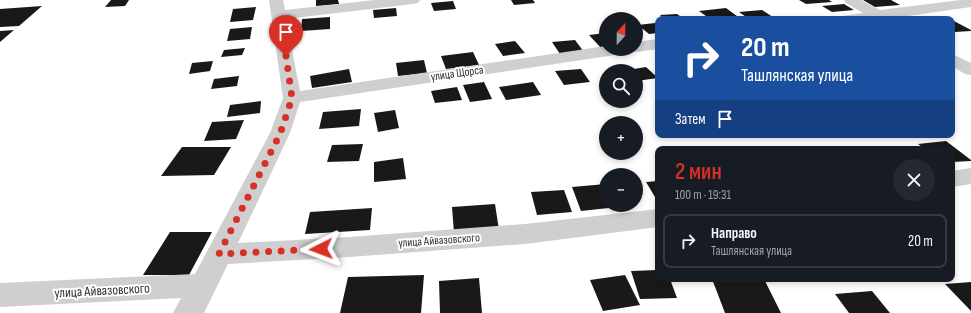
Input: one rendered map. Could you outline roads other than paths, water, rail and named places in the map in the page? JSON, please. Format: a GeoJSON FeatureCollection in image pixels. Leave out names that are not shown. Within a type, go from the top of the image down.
{"type":"FeatureCollection","features":[{"type":"Feature","properties":{"kind":"street"},"geometry":{"type":"LineString","coordinates":[[188,313],[204,285],[280,134],[292,98],[278,7],[413,0]]}},
{"type":"Feature","properties":{"kind":"street"},"geometry":{"type":"LineString","coordinates":[[851,0],[879,16]]}},
{"type":"Feature","properties":{"kind":"street"},"geometry":{"type":"LineString","coordinates":[[887,16],[971,3]]}},
{"type":"Feature","properties":{"kind":"street"},"geometry":{"type":"LineString","coordinates":[[643,46],[655,44]]}},
{"type":"Feature","properties":{"kind":"street","name":"улица Щорса"},"geometry":{"type":"LineString","coordinates":[[292,98],[599,52]]}},
{"type":"Feature","properties":{"kind":"street"},"geometry":{"type":"LineString","coordinates":[[955,61],[971,70]]}},
{"type":"Feature","properties":{"kind":"street"},"geometry":{"type":"LineString","coordinates":[[955,179],[971,176]]}},
{"type":"Feature","properties":{"kind":"street","name":"улица Айвазовского"},"geometry":{"type":"LineString","coordinates":[[219,254],[350,247],[525,234],[655,218]]}},
{"type":"Feature","properties":{"kind":"street","name":"улица Айвазовского"},"geometry":{"type":"LineString","coordinates":[[0,294],[204,285]]}}]}
